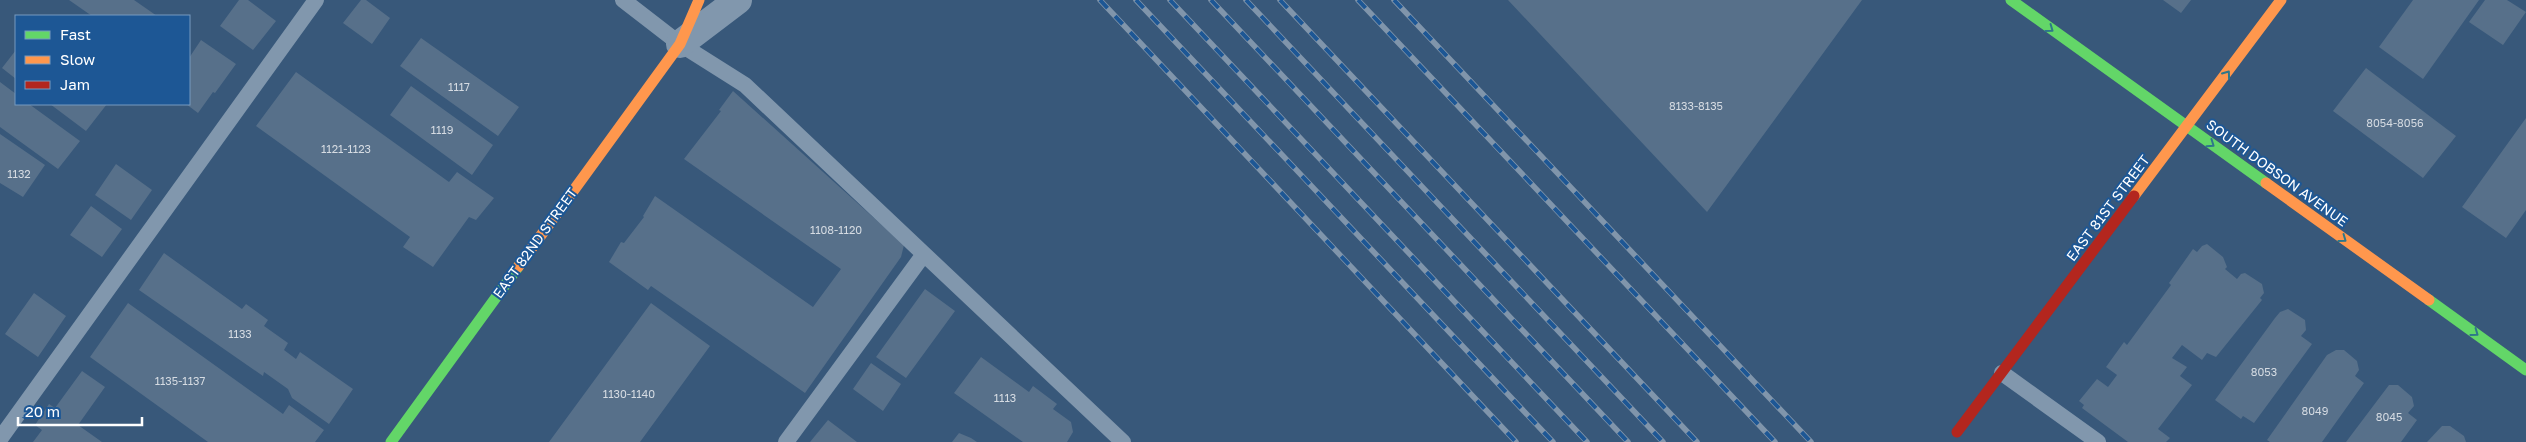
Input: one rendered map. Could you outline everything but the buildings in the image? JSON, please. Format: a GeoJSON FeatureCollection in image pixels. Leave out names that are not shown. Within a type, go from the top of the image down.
{"type":"FeatureCollection","features":[{"type":"Feature","properties":{"kind":"street","name":"EAST 82ND STREET"},"geometry":{"type":"LineString","coordinates":[[391,442],[680,44],[699,0]]}},
{"type":"Feature","properties":{"kind":"street","name":"EAST 82ND STREET"},"geometry":{"type":"LineString","coordinates":[[680,44],[738,0]]}},
{"type":"Feature","properties":{"kind":"street","name":"SOUTH DOBSON AVENUE"},"geometry":{"type":"LineString","coordinates":[[2011,0],[2526,370]]}},
{"type":"Feature","properties":{"kind":"street","name":"EAST 81ST STREET"},"geometry":{"type":"LineString","coordinates":[[1957,432],[2187,128],[2281,0]]}},
{"type":"Feature","properties":{"kind":"lane"},"geometry":{"type":"LineString","coordinates":[[0,439],[316,0]]}},
{"type":"Feature","properties":{"kind":"lane"},"geometry":{"type":"LineString","coordinates":[[623,0],[680,44],[745,85],[1123,442]]}},
{"type":"Feature","properties":{"kind":"lane"},"geometry":{"type":"LineString","coordinates":[[786,442],[924,254]]}},
{"type":"Feature","properties":{"kind":"lane"},"geometry":{"type":"LineString","coordinates":[[2002,373],[2098,442]]}},
{"type":"Feature","properties":{"kind":"railway"},"geometry":{"type":"LineString","coordinates":[[1100,0],[1516,442]]}},
{"type":"Feature","properties":{"kind":"railway"},"geometry":{"type":"LineString","coordinates":[[1136,0],[1553,442]]}},
{"type":"Feature","properties":{"kind":"railway"},"geometry":{"type":"LineString","coordinates":[[1170,0],[1587,442]]}},
{"type":"Feature","properties":{"kind":"railway"},"geometry":{"type":"LineString","coordinates":[[1211,0],[1628,442]]}},
{"type":"Feature","properties":{"kind":"railway"},"geometry":{"type":"LineString","coordinates":[[1246,0],[1663,442]]}},
{"type":"Feature","properties":{"kind":"railway"},"geometry":{"type":"LineString","coordinates":[[1280,0],[1697,442]]}},
{"type":"Feature","properties":{"kind":"railway"},"geometry":{"type":"LineString","coordinates":[[1358,0],[1775,442]]}},
{"type":"Feature","properties":{"kind":"railway"},"geometry":{"type":"LineString","coordinates":[[1394,0],[1811,442]]}},
{"type":"Feature","properties":{"kind":"traffic: fast"},"geometry":{"type":"LineString","coordinates":[[2011,0],[2266,183]]}},
{"type":"Feature","properties":{"kind":"traffic: fast"},"geometry":{"type":"LineString","coordinates":[[391,442],[518,267]]}},
{"type":"Feature","properties":{"kind":"traffic: fast"},"geometry":{"type":"LineString","coordinates":[[2429,300],[2526,370]]}},
{"type":"Feature","properties":{"kind":"traffic: slow"},"geometry":{"type":"LineString","coordinates":[[518,267],[680,44],[699,0]]}},
{"type":"Feature","properties":{"kind":"traffic: slow"},"geometry":{"type":"LineString","coordinates":[[2134,196],[2281,0]]}},
{"type":"Feature","properties":{"kind":"traffic: slow"},"geometry":{"type":"LineString","coordinates":[[2266,183],[2429,300]]}},
{"type":"Feature","properties":{"kind":"traffic: jam"},"geometry":{"type":"LineString","coordinates":[[1957,432],[2134,196]]}}]}
